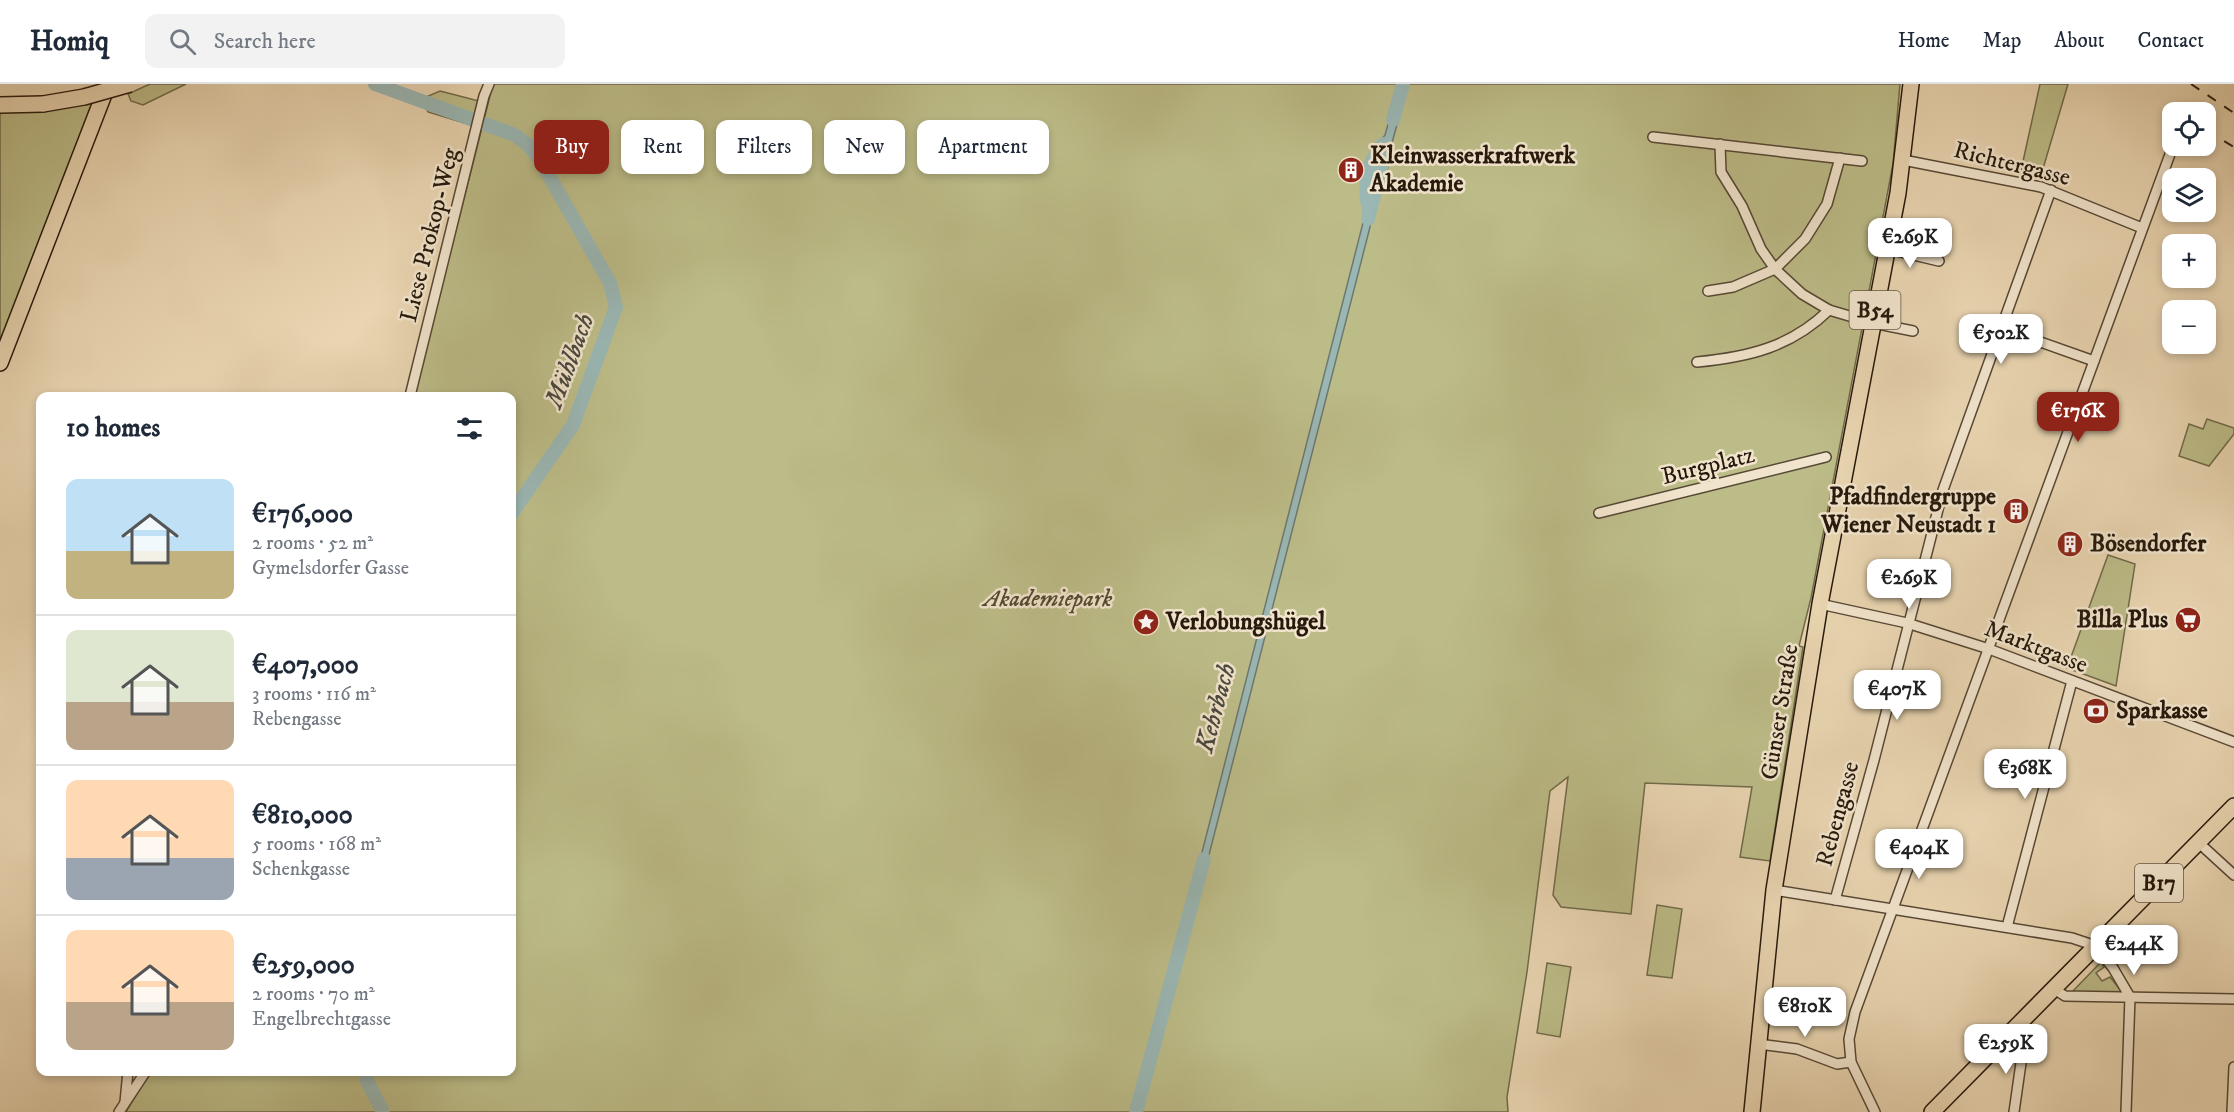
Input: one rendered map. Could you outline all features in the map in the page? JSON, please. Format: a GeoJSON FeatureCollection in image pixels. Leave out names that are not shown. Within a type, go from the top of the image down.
{"type":"FeatureCollection","features":[{"type":"Feature","properties":{"kind":"main road"},"geometry":{"type":"LineString","coordinates":[[0,363],[108,84]]}},
{"type":"Feature","properties":{"kind":"main road"},"geometry":{"type":"LineString","coordinates":[[0,105],[43,104],[84,98],[130,84]]}},
{"type":"Feature","properties":{"kind":"main road","name":"B54"},"geometry":{"type":"LineString","coordinates":[[1903,160],[1911,84]]}},
{"type":"Feature","properties":{"kind":"main road","name":"Günser Straße"},"geometry":{"type":"LineString","coordinates":[[1752,1112],[1774,890],[1820,604],[1903,160]]}},
{"type":"Feature","properties":{"kind":"main road","name":"B17"},"geometry":{"type":"LineString","coordinates":[[1932,1112],[2234,806]]}},
{"type":"Feature","properties":{"kind":"street","name":"Liese Prokop-Weg"},"geometry":{"type":"LineString","coordinates":[[411,392],[489,84]]}},
{"type":"Feature","properties":{"kind":"street"},"geometry":{"type":"LineString","coordinates":[[1653,137],[1862,161]]}},
{"type":"Feature","properties":{"kind":"street"},"geometry":{"type":"LineString","coordinates":[[1720,144],[1722,172],[1742,206],[1761,249],[1774,269],[1802,294],[1829,310],[1873,323],[1914,331]]}},
{"type":"Feature","properties":{"kind":"street"},"geometry":{"type":"LineString","coordinates":[[1875,1112],[1851,1062],[1850,1039],[1855,1012],[1895,909],[2169,156]]}},
{"type":"Feature","properties":{"kind":"street"},"geometry":{"type":"LineString","coordinates":[[1708,291],[1733,287],[1774,269],[1805,238],[1827,204],[1840,158]]}},
{"type":"Feature","properties":{"kind":"street","name":"Richtergasse"},"geometry":{"type":"LineString","coordinates":[[1903,160],[2051,190],[2142,228]]}},
{"type":"Feature","properties":{"kind":"street","name":"Rebengasse"},"geometry":{"type":"LineString","coordinates":[[1835,900],[1874,760],[1907,623],[1946,479],[2051,190]]}},
{"type":"Feature","properties":{"kind":"street"},"geometry":{"type":"LineString","coordinates":[[1888,249],[1939,261]]}},
{"type":"Feature","properties":{"kind":"street"},"geometry":{"type":"LineString","coordinates":[[1697,362],[1732,359],[1765,350],[1799,335],[1829,310]]}},
{"type":"Feature","properties":{"kind":"street"},"geometry":{"type":"LineString","coordinates":[[2001,328],[2094,361]]}},
{"type":"Feature","properties":{"kind":"street","name":"Burgplatz"},"geometry":{"type":"LineString","coordinates":[[1599,513],[1826,457]]}},
{"type":"Feature","properties":{"kind":"street","name":"Marktgasse"},"geometry":{"type":"LineString","coordinates":[[1820,604],[1907,623],[1989,649],[2234,742]]}},
{"type":"Feature","properties":{"kind":"street"},"geometry":{"type":"LineString","coordinates":[[2007,927],[2072,681]]}},
{"type":"Feature","properties":{"kind":"street"},"geometry":{"type":"LineString","coordinates":[[2199,843],[2234,875]]}},
{"type":"Feature","properties":{"kind":"street"},"geometry":{"type":"LineString","coordinates":[[1774,890],[2084,940],[2096,946],[2113,968],[2130,998],[2126,1112]]}},
{"type":"Feature","properties":{"kind":"street"},"geometry":{"type":"LineString","coordinates":[[2054,989],[2065,996],[2234,999]]}},
{"type":"Feature","properties":{"kind":"street"},"geometry":{"type":"LineString","coordinates":[[2010,1034],[2021,1048],[2014,1112]]}},
{"type":"Feature","properties":{"kind":"street"},"geometry":{"type":"LineString","coordinates":[[1758,1044],[1797,1049],[1837,1064],[1851,1062]]}},
{"type":"Feature","properties":{"kind":"street"},"geometry":{"type":"LineString","coordinates":[[2232,1112],[2234,1067]]}},
{"type":"Feature","properties":{"kind":"street"},"geometry":{"type":"LineString","coordinates":[[125,1102],[128,1076]]}},
{"type":"Feature","properties":{"kind":"street"},"geometry":{"type":"LineString","coordinates":[[119,1112],[143,1076]]}},
{"type":"Feature","properties":{"kind":"green space"},"geometry":{"type":"Polygon","coordinates":[[[150,84],[186,84],[143,105],[131,101],[128,94],[150,84]]]}},
{"type":"Feature","properties":{"kind":"green space","name":"Akademiepark"},"geometry":{"type":"Polygon","coordinates":[[[493,84],[1900,84],[1893,164],[1811,598],[1799,646],[1803,647],[1770,861],[1740,857],[1752,787],[1645,783],[1631,914],[1561,907],[1553,895],[1568,777],[1550,791],[1527,972],[1507,1097],[1508,1112],[126,1112],[147,1076],[516,1076],[516,392],[415,392],[493,84]]]}},
{"type":"Feature","properties":{"kind":"green space"},"geometry":{"type":"Polygon","coordinates":[[[2040,84],[2068,84],[2040,179],[2020,175],[2040,84]]]}},
{"type":"Feature","properties":{"kind":"green space"},"geometry":{"type":"Polygon","coordinates":[[[440,91],[479,101],[474,126],[428,112],[424,104],[426,97],[440,91]]]}},
{"type":"Feature","properties":{"kind":"green space"},"geometry":{"type":"Polygon","coordinates":[[[102,101],[0,363],[0,105],[44,111],[102,101]]]}},
{"type":"Feature","properties":{"kind":"green space"},"geometry":{"type":"Polygon","coordinates":[[[2207,419],[2234,428],[2234,434],[2209,466],[2179,456],[2189,424],[2203,429],[2207,419]]]}},
{"type":"Feature","properties":{"kind":"green space"},"geometry":{"type":"Polygon","coordinates":[[[2108,555],[2135,564],[2116,686],[2067,668],[2108,555]]]}},
{"type":"Feature","properties":{"kind":"green space"},"geometry":{"type":"Polygon","coordinates":[[[1657,905],[1682,909],[1672,978],[1647,975],[1657,905]]]}},
{"type":"Feature","properties":{"kind":"green space"},"geometry":{"type":"Polygon","coordinates":[[[2101,962],[2104,967],[2096,973],[2102,981],[2110,977],[2118,987],[2121,987],[2123,992],[2121,995],[2072,992],[2101,962]]]}},
{"type":"Feature","properties":{"kind":"green space"},"geometry":{"type":"Polygon","coordinates":[[[1547,963],[1571,967],[1560,1037],[1537,1033],[1547,963]]]}},
{"type":"Feature","properties":{"kind":"water"},"geometry":{"type":"Polygon","coordinates":[[[1394,103],[1402,106],[1389,154],[1387,174],[1373,170],[1376,159],[1370,155],[1385,135],[1394,103]]]}},
{"type":"Feature","properties":{"kind":"water"},"geometry":{"type":"Polygon","coordinates":[[[1376,201],[1369,231],[1201,886],[1198,868],[1364,219],[1365,202],[1376,201]]]}},
{"type":"Feature","properties":{"kind":"waterway","name":"Mühlbach"},"geometry":{"type":"LineString","coordinates":[[375,84],[515,135],[528,145],[540,160],[610,283],[616,307],[573,425],[516,507]]}},
{"type":"Feature","properties":{"kind":"waterway","name":"Kehrbach"},"geometry":{"type":"LineString","coordinates":[[1393,120],[1403,84]]}},
{"type":"Feature","properties":{"kind":"waterway","name":"Kehrbach"},"geometry":{"type":"LineString","coordinates":[[1369,210],[1366,192],[1367,175],[1383,144]]}},
{"type":"Feature","properties":{"kind":"waterway","name":"Kehrbach"},"geometry":{"type":"LineString","coordinates":[[1368,219],[1384,156]]}},
{"type":"Feature","properties":{"kind":"waterway","name":"Kehrbach"},"geometry":{"type":"LineString","coordinates":[[1136,1112],[1204,859]]}},
{"type":"Feature","properties":{"kind":"waterway","name":"Mühlbach"},"geometry":{"type":"LineString","coordinates":[[367,1076],[367,1081],[383,1112]]}},
{"type":"Feature","properties":{"kind":"railway"},"geometry":{"type":"LineString","coordinates":[[2191,84],[2234,113]]}},
{"type":"Feature","properties":{"kind":"railway"},"geometry":{"type":"LineString","coordinates":[[2216,136],[2234,147]]}},
{"type":"Feature","properties":{"kind":"place","name":"Kleinwasserkraftwerk Akademie"},"geometry":{"type":"Point","coordinates":[1351,170]}},
{"type":"Feature","properties":{"kind":"place","name":"Pfadfindergruppe Wiener Neustadt 1"},"geometry":{"type":"Point","coordinates":[2016,511]}},
{"type":"Feature","properties":{"kind":"place","name":"Bösendorfer"},"geometry":{"type":"Point","coordinates":[2070,544]}},
{"type":"Feature","properties":{"kind":"place","name":"Billa Plus"},"geometry":{"type":"Point","coordinates":[2188,620]}},
{"type":"Feature","properties":{"kind":"place","name":"Verlobungshügel"},"geometry":{"type":"Point","coordinates":[1146,622]}},
{"type":"Feature","properties":{"kind":"place","name":"Sparkasse"},"geometry":{"type":"Point","coordinates":[2096,711]}}]}
